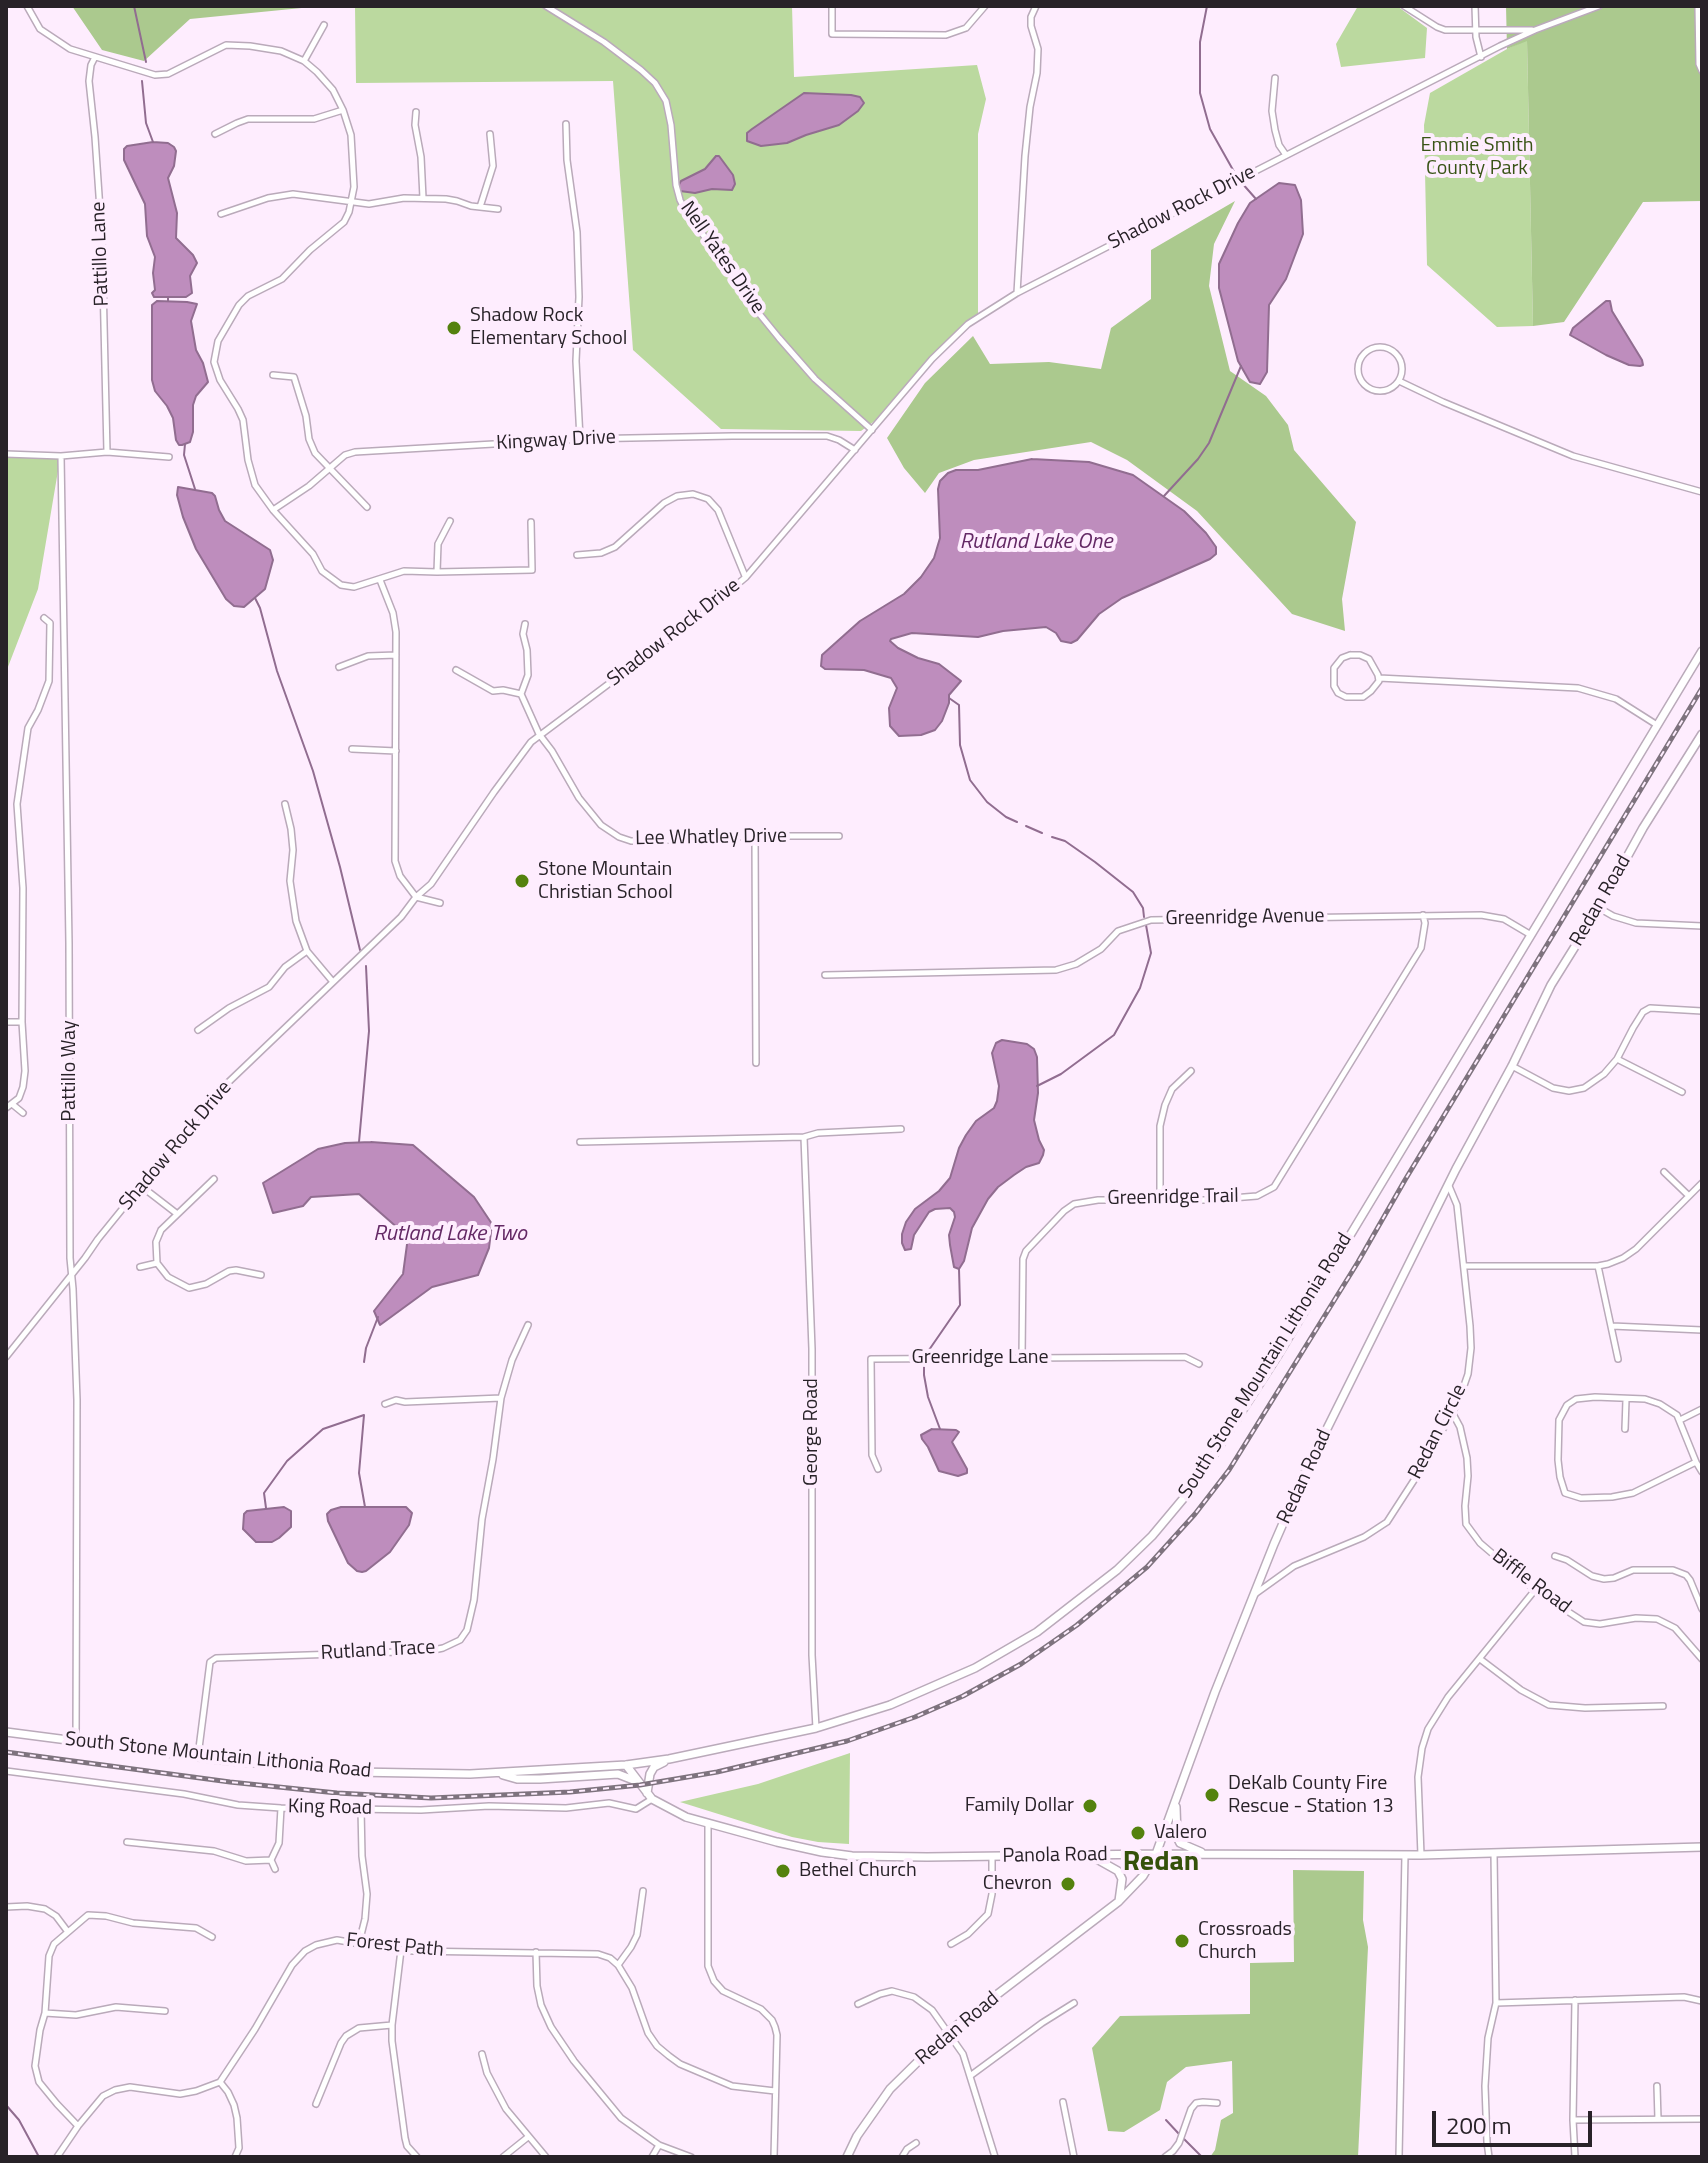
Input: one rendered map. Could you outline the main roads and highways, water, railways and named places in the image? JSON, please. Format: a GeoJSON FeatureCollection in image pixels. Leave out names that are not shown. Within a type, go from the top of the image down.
{"type":"FeatureCollection","features":[{"type":"Feature","properties":{"kind":"main road","name":"South Stone Mountain Lithonia Road"},"geometry":{"type":"LineString","coordinates":[[6,1732],[339,1771],[497,1773],[626,1765],[816,1728],[906,1699],[1017,1645],[1093,1590],[1152,1536],[1193,1487],[1278,1355],[1702,651]]}},
{"type":"Feature","properties":{"kind":"main road","name":"Redan Road"},"geometry":{"type":"LineString","coordinates":[[847,2157],[857,2136],[890,2089],[948,2032],[1118,1902],[1143,1876],[1156,1854],[1215,1692],[1288,1508],[1551,985],[1702,734]]}},
{"type":"Feature","properties":{"kind":"main road"},"geometry":{"type":"LineString","coordinates":[[650,1796],[650,1774],[654,1767],[669,1759]]}},
{"type":"Feature","properties":{"kind":"main road","name":"Panola Road"},"geometry":{"type":"LineString","coordinates":[[626,1765],[650,1796],[686,1817],[822,1852],[875,1857],[1421,1855],[1702,1847]]}},
{"type":"Feature","properties":{"kind":"main road"},"geometry":{"type":"LineString","coordinates":[[497,1773],[517,1779],[618,1774],[637,1782]]}},
{"type":"Feature","properties":{"kind":"main road"},"geometry":{"type":"LineString","coordinates":[[1175,1804],[1180,1843],[1192,1850],[1215,1855]]}},
{"type":"Feature","properties":{"kind":"main road"},"geometry":{"type":"LineString","coordinates":[[1087,1855],[1118,1871],[1122,1879],[1118,1902]]}},
{"type":"Feature","properties":{"kind":"water"},"geometry":{"type":"Polygon","coordinates":[[[804,93],[851,95],[860,97],[864,103],[839,125],[787,143],[761,146],[747,141],[747,133],[804,93]]]}},
{"type":"Feature","properties":{"kind":"water"},"geometry":{"type":"Polygon","coordinates":[[[153,142],[168,143],[176,151],[168,178],[177,213],[176,238],[197,263],[190,276],[192,293],[186,297],[154,297],[152,293],[155,290],[155,257],[147,236],[145,204],[124,160],[124,149],[153,142]]]}},
{"type":"Feature","properties":{"kind":"water"},"geometry":{"type":"Polygon","coordinates":[[[716,156],[733,175],[735,184],[732,190],[712,189],[695,193],[677,188],[681,181],[705,169],[716,156]]]}},
{"type":"Feature","properties":{"kind":"water"},"geometry":{"type":"Polygon","coordinates":[[[1279,183],[1295,185],[1301,200],[1303,234],[1286,279],[1269,305],[1267,372],[1260,384],[1250,382],[1238,361],[1219,288],[1219,264],[1250,203],[1279,183]]]}},
{"type":"Feature","properties":{"kind":"water"},"geometry":{"type":"Polygon","coordinates":[[[157,301],[197,304],[191,321],[196,350],[208,382],[196,396],[193,405],[190,442],[182,445],[176,440],[173,418],[155,391],[152,380],[152,305],[157,301]]]}},
{"type":"Feature","properties":{"kind":"water"},"geometry":{"type":"Polygon","coordinates":[[[1610,301],[1612,311],[1643,365],[1629,365],[1570,335],[1573,328],[1610,301]]]}},
{"type":"Feature","properties":{"kind":"water","name":"Rutland Lake One"},"geometry":{"type":"Polygon","coordinates":[[[1032,459],[1089,462],[1133,475],[1184,511],[1206,533],[1216,547],[1216,554],[1122,598],[1099,614],[1071,643],[1061,641],[1056,633],[1046,627],[978,637],[912,633],[891,639],[898,648],[939,664],[961,681],[949,695],[942,721],[935,730],[921,735],[899,736],[890,726],[889,708],[897,688],[891,678],[864,670],[825,669],[821,666],[822,655],[860,621],[904,594],[921,577],[934,558],[940,538],[938,489],[940,481],[948,473],[1032,459]]]}},
{"type":"Feature","properties":{"kind":"water"},"geometry":{"type":"Polygon","coordinates":[[[178,487],[212,493],[225,521],[270,550],[273,560],[265,589],[244,607],[234,606],[226,599],[196,549],[183,517],[178,487]]]}},
{"type":"Feature","properties":{"kind":"water"},"geometry":{"type":"Polygon","coordinates":[[[1002,1040],[1027,1044],[1034,1049],[1038,1093],[1034,1120],[1044,1150],[1039,1163],[1014,1175],[988,1199],[972,1228],[959,1269],[954,1267],[950,1245],[949,1235],[955,1217],[950,1208],[929,1212],[914,1235],[911,1249],[905,1250],[902,1234],[915,1209],[939,1191],[950,1178],[959,1148],[976,1121],[994,1108],[999,1086],[992,1053],[996,1043],[1002,1040]]]}},
{"type":"Feature","properties":{"kind":"water","name":"Rutland Lake Two"},"geometry":{"type":"Polygon","coordinates":[[[345,1143],[413,1145],[474,1197],[492,1224],[489,1248],[478,1275],[432,1287],[380,1325],[374,1311],[403,1274],[408,1237],[359,1194],[311,1197],[303,1206],[273,1213],[263,1183],[318,1149],[345,1143]]]}},
{"type":"Feature","properties":{"kind":"water"},"geometry":{"type":"Polygon","coordinates":[[[932,1429],[959,1432],[952,1442],[967,1473],[958,1476],[939,1471],[921,1435],[932,1429]]]}},
{"type":"Feature","properties":{"kind":"water"},"geometry":{"type":"Polygon","coordinates":[[[284,1507],[291,1511],[291,1527],[272,1542],[256,1542],[243,1529],[247,1511],[284,1507]]]}},
{"type":"Feature","properties":{"kind":"water"},"geometry":{"type":"Polygon","coordinates":[[[341,1507],[406,1507],[412,1513],[409,1525],[390,1552],[362,1572],[348,1563],[328,1521],[327,1514],[341,1507]]]}},
{"type":"Feature","properties":{"kind":"waterway"},"geometry":{"type":"LineString","coordinates":[[134,6],[146,62]]}},
{"type":"Feature","properties":{"kind":"waterway"},"geometry":{"type":"LineString","coordinates":[[1207,6],[1200,42],[1200,93],[1210,129],[1237,177]]}},
{"type":"Feature","properties":{"kind":"waterway"},"geometry":{"type":"LineString","coordinates":[[142,81],[146,123],[153,142]]}},
{"type":"Feature","properties":{"kind":"waterway"},"geometry":{"type":"LineString","coordinates":[[1241,182],[1256,199]]}},
{"type":"Feature","properties":{"kind":"waterway"},"geometry":{"type":"LineString","coordinates":[[1164,496],[1209,443],[1241,366]]}},
{"type":"Feature","properties":{"kind":"waterway"},"geometry":{"type":"LineString","coordinates":[[185,444],[184,455],[195,489]]}},
{"type":"Feature","properties":{"kind":"waterway"},"geometry":{"type":"LineString","coordinates":[[255,598],[313,771],[360,950]]}},
{"type":"Feature","properties":{"kind":"waterway"},"geometry":{"type":"LineString","coordinates":[[949,698],[959,705],[960,745],[970,780],[987,802],[1017,822]]}},
{"type":"Feature","properties":{"kind":"waterway"},"geometry":{"type":"LineString","coordinates":[[1026,826],[1042,833]]}},
{"type":"Feature","properties":{"kind":"waterway"},"geometry":{"type":"LineString","coordinates":[[1052,837],[1065,841],[1133,892],[1143,908],[1144,917]]}},
{"type":"Feature","properties":{"kind":"waterway"},"geometry":{"type":"LineString","coordinates":[[1037,1086],[1061,1074],[1114,1035],[1140,988],[1151,953],[1146,925]]}},
{"type":"Feature","properties":{"kind":"waterway"},"geometry":{"type":"LineString","coordinates":[[359,1142],[369,1031],[366,966]]}},
{"type":"Feature","properties":{"kind":"waterway"},"geometry":{"type":"LineString","coordinates":[[929,1350],[960,1305],[959,1269]]}},
{"type":"Feature","properties":{"kind":"waterway"},"geometry":{"type":"LineString","coordinates":[[364,1362],[378,1317]]}},
{"type":"Feature","properties":{"kind":"waterway"},"geometry":{"type":"LineString","coordinates":[[924,1364],[928,1397],[940,1429]]}},
{"type":"Feature","properties":{"kind":"waterway"},"geometry":{"type":"LineString","coordinates":[[266,1508],[264,1493],[287,1461],[323,1429],[364,1415],[359,1473],[365,1507]]}},
{"type":"Feature","properties":{"kind":"waterway"},"geometry":{"type":"LineString","coordinates":[[6,2105],[19,2120],[39,2157]]}},
{"type":"Feature","properties":{"kind":"waterway"},"geometry":{"type":"LineString","coordinates":[[1166,2120],[1179,2134]]}},
{"type":"Feature","properties":{"kind":"waterway"},"geometry":{"type":"LineString","coordinates":[[1183,2138],[1202,2157]]}},
{"type":"Feature","properties":{"kind":"railway"},"geometry":{"type":"LineString","coordinates":[[6,1752],[337,1793],[431,1798],[570,1792],[640,1785],[717,1772],[847,1741],[963,1696],[1021,1664],[1077,1625],[1147,1567],[1195,1514],[1229,1470],[1358,1262],[1702,688]]}},
{"type":"Feature","properties":{"kind":"place","name":"Shadow Rock Elementary School"},"geometry":{"type":"Point","coordinates":[454,328]}},
{"type":"Feature","properties":{"kind":"place","name":"Stone Mountain Christian School"},"geometry":{"type":"Point","coordinates":[522,881]}},
{"type":"Feature","properties":{"kind":"place","name":"DeKalb County Fire Rescue - Station 13"},"geometry":{"type":"Point","coordinates":[1212,1795]}},
{"type":"Feature","properties":{"kind":"place","name":"Family Dollar"},"geometry":{"type":"Point","coordinates":[1090,1806]}},
{"type":"Feature","properties":{"kind":"place","name":"Valero"},"geometry":{"type":"Point","coordinates":[1138,1833]}},
{"type":"Feature","properties":{"kind":"place","name":"Bethel Church"},"geometry":{"type":"Point","coordinates":[783,1871]}},
{"type":"Feature","properties":{"kind":"place","name":"Chevron"},"geometry":{"type":"Point","coordinates":[1068,1884]}},
{"type":"Feature","properties":{"kind":"place","name":"Crossroads Church"},"geometry":{"type":"Point","coordinates":[1182,1941]}},
{"type":"Feature","properties":{"kind":"district","name":"Redan"},"geometry":{"type":"Point","coordinates":[1161,1863]}},
{"type":"Feature","properties":{"kind":"park label","name":"Emmie Smith County Park"},"geometry":{"type":"Point","coordinates":[1477,158]}}]}
